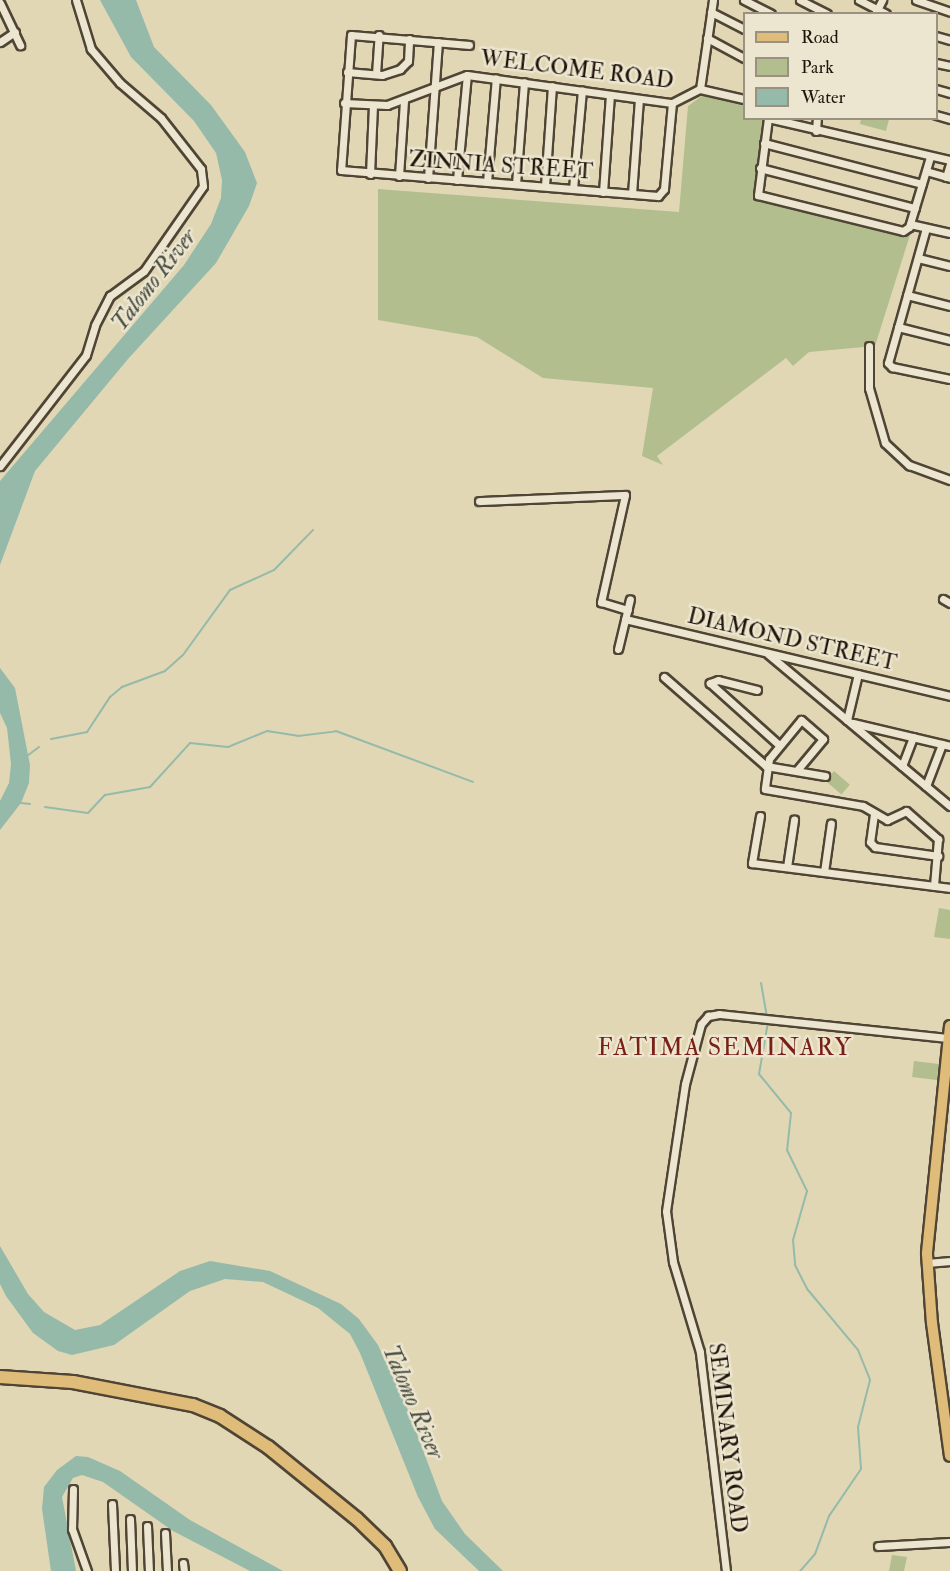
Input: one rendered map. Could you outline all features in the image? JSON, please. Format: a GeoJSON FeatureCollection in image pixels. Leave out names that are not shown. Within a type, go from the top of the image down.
{"type":"FeatureCollection","features":[{"type":"Feature","properties":{"kind":"highway"},"geometry":{"type":"LineString","coordinates":[[0,1377],[73,1382],[186,1404],[220,1416],[250,1434],[357,1519],[384,1546],[400,1571]]}},
{"type":"Feature","properties":{"kind":"main road"},"geometry":{"type":"LineString","coordinates":[[950,1026],[927,1263],[950,1456]]}},
{"type":"Feature","properties":{"kind":"street"},"geometry":{"type":"LineString","coordinates":[[0,466],[86,355],[95,325],[110,296],[144,271],[203,186],[201,169],[156,112],[120,83],[91,50],[76,0]]}},
{"type":"Feature","properties":{"kind":"street"},"geometry":{"type":"LineString","coordinates":[[713,0],[700,89],[743,99]]}},
{"type":"Feature","properties":{"kind":"street"},"geometry":{"type":"LineString","coordinates":[[744,0],[767,12]]}},
{"type":"Feature","properties":{"kind":"street"},"geometry":{"type":"LineString","coordinates":[[800,0],[823,12]]}},
{"type":"Feature","properties":{"kind":"street"},"geometry":{"type":"LineString","coordinates":[[859,0],[876,11],[882,0]]}},
{"type":"Feature","properties":{"kind":"street"},"geometry":{"type":"LineString","coordinates":[[916,0],[950,12]]}},
{"type":"Feature","properties":{"kind":"street"},"geometry":{"type":"LineString","coordinates":[[0,3],[20,45]]}},
{"type":"Feature","properties":{"kind":"street"},"geometry":{"type":"LineString","coordinates":[[711,12],[743,28]]}},
{"type":"Feature","properties":{"kind":"street"},"geometry":{"type":"LineString","coordinates":[[0,42],[15,32]]}},
{"type":"Feature","properties":{"kind":"street"},"geometry":{"type":"LineString","coordinates":[[344,103],[351,35],[379,35],[469,45]]}},
{"type":"Feature","properties":{"kind":"street"},"geometry":{"type":"LineString","coordinates":[[376,74],[379,35]]}},
{"type":"Feature","properties":{"kind":"street"},"geometry":{"type":"LineString","coordinates":[[707,38],[743,57]]}},
{"type":"Feature","properties":{"kind":"street"},"geometry":{"type":"LineString","coordinates":[[347,72],[376,74],[404,66],[409,39]]}},
{"type":"Feature","properties":{"kind":"street"},"geometry":{"type":"LineString","coordinates":[[428,178],[438,42]]}},
{"type":"Feature","properties":{"kind":"street"},"geometry":{"type":"LineString","coordinates":[[457,180],[467,75]]}},
{"type":"Feature","properties":{"kind":"street","name":"WELCOME ROAD"},"geometry":{"type":"LineString","coordinates":[[344,103],[373,106],[404,100],[467,75],[672,104],[700,89]]}},
{"type":"Feature","properties":{"kind":"street"},"geometry":{"type":"LineString","coordinates":[[487,182],[495,78]]}},
{"type":"Feature","properties":{"kind":"street"},"geometry":{"type":"LineString","coordinates":[[516,184],[524,82]]}},
{"type":"Feature","properties":{"kind":"street"},"geometry":{"type":"LineString","coordinates":[[545,186],[552,86]]}},
{"type":"Feature","properties":{"kind":"street"},"geometry":{"type":"LineString","coordinates":[[573,189],[582,90]]}},
{"type":"Feature","properties":{"kind":"street"},"geometry":{"type":"LineString","coordinates":[[603,192],[610,95]]}},
{"type":"Feature","properties":{"kind":"street"},"geometry":{"type":"LineString","coordinates":[[632,194],[639,99]]}},
{"type":"Feature","properties":{"kind":"street"},"geometry":{"type":"LineString","coordinates":[[399,176],[404,100]]}},
{"type":"Feature","properties":{"kind":"street","name":"ZINNIA STREET"},"geometry":{"type":"LineString","coordinates":[[344,103],[340,166],[346,173],[632,194],[662,194],[672,104]]}},
{"type":"Feature","properties":{"kind":"street"},"geometry":{"type":"LineString","coordinates":[[370,174],[373,106]]}},
{"type":"Feature","properties":{"kind":"street"},"geometry":{"type":"LineString","coordinates":[[768,120],[758,195],[905,231],[910,224],[930,157]]}},
{"type":"Feature","properties":{"kind":"street"},"geometry":{"type":"LineString","coordinates":[[775,120],[950,162],[948,177],[926,171]]}},
{"type":"Feature","properties":{"kind":"street"},"geometry":{"type":"LineString","coordinates":[[816,131],[818,120]]}},
{"type":"Feature","properties":{"kind":"street"},"geometry":{"type":"LineString","coordinates":[[764,143],[922,184]]}},
{"type":"Feature","properties":{"kind":"street"},"geometry":{"type":"LineString","coordinates":[[760,168],[915,208]]}},
{"type":"Feature","properties":{"kind":"street"},"geometry":{"type":"LineString","coordinates":[[910,224],[950,233]]}},
{"type":"Feature","properties":{"kind":"street"},"geometry":{"type":"LineString","coordinates":[[926,228],[889,366],[950,379]]}},
{"type":"Feature","properties":{"kind":"street"},"geometry":{"type":"LineString","coordinates":[[918,258],[950,266]]}},
{"type":"Feature","properties":{"kind":"street"},"geometry":{"type":"LineString","coordinates":[[907,295],[950,306]]}},
{"type":"Feature","properties":{"kind":"street"},"geometry":{"type":"LineString","coordinates":[[898,327],[950,340]]}},
{"type":"Feature","properties":{"kind":"street"},"geometry":{"type":"LineString","coordinates":[[869,346],[869,388],[885,443],[909,465],[950,480]]}},
{"type":"Feature","properties":{"kind":"street"},"geometry":{"type":"LineString","coordinates":[[479,501],[625,495],[601,602],[628,610]]}},
{"type":"Feature","properties":{"kind":"street"},"geometry":{"type":"LineString","coordinates":[[618,649],[630,599]]}},
{"type":"Feature","properties":{"kind":"street","name":"DIAMOND STREET"},"geometry":{"type":"LineString","coordinates":[[626,619],[950,696]]}},
{"type":"Feature","properties":{"kind":"street"},"geometry":{"type":"LineString","coordinates":[[765,652],[949,803]]}},
{"type":"Feature","properties":{"kind":"street"},"geometry":{"type":"LineString","coordinates":[[848,721],[858,674]]}},
{"type":"Feature","properties":{"kind":"street"},"geometry":{"type":"LineString","coordinates":[[664,677],[766,766],[798,769],[825,776]]}},
{"type":"Feature","properties":{"kind":"street"},"geometry":{"type":"LineString","coordinates":[[757,690],[718,680],[710,683],[779,745]]}},
{"type":"Feature","properties":{"kind":"street"},"geometry":{"type":"LineString","coordinates":[[798,769],[823,739],[801,720],[779,745],[766,766],[763,786],[767,791],[863,806],[887,820],[906,811],[936,835],[938,856],[934,886]]}},
{"type":"Feature","properties":{"kind":"street"},"geometry":{"type":"LineString","coordinates":[[848,721],[946,745],[926,786]]}},
{"type":"Feature","properties":{"kind":"street"},"geometry":{"type":"LineString","coordinates":[[902,766],[913,737]]}},
{"type":"Feature","properties":{"kind":"street"},"geometry":{"type":"LineString","coordinates":[[874,814],[870,842],[875,847],[938,856]]}},
{"type":"Feature","properties":{"kind":"street"},"geometry":{"type":"LineString","coordinates":[[760,816],[752,863],[950,888]]}},
{"type":"Feature","properties":{"kind":"street"},"geometry":{"type":"LineString","coordinates":[[787,867],[795,820]]}},
{"type":"Feature","properties":{"kind":"street"},"geometry":{"type":"LineString","coordinates":[[824,872],[831,823]]}},
{"type":"Feature","properties":{"kind":"street","name":"SEMINARY ROAD"},"geometry":{"type":"LineString","coordinates":[[726,1571],[705,1378],[673,1262],[666,1197],[685,1084],[704,1019],[719,1014],[949,1038]]}},
{"type":"Feature","properties":{"kind":"street"},"geometry":{"type":"LineString","coordinates":[[927,1263],[950,1262]]}},
{"type":"Feature","properties":{"kind":"street"},"geometry":{"type":"LineString","coordinates":[[73,1489],[72,1529],[87,1571]]}},
{"type":"Feature","properties":{"kind":"street"},"geometry":{"type":"LineString","coordinates":[[112,1504],[115,1571]]}},
{"type":"Feature","properties":{"kind":"street"},"geometry":{"type":"LineString","coordinates":[[130,1519],[132,1571]]}},
{"type":"Feature","properties":{"kind":"street"},"geometry":{"type":"LineString","coordinates":[[147,1526],[149,1571]]}},
{"type":"Feature","properties":{"kind":"street"},"geometry":{"type":"LineString","coordinates":[[165,1533],[167,1571]]}},
{"type":"Feature","properties":{"kind":"street"},"geometry":{"type":"LineString","coordinates":[[878,1546],[950,1542]]}},
{"type":"Feature","properties":{"kind":"green space"},"geometry":{"type":"Polygon","coordinates":[[[706,93],[743,102],[743,120],[765,120],[753,200],[910,235],[875,346],[809,352],[793,366],[786,358],[657,456],[663,465],[642,456],[653,388],[543,378],[477,337],[378,320],[378,189],[679,212],[688,106],[706,93]]]}},
{"type":"Feature","properties":{"kind":"green space"},"geometry":{"type":"Polygon","coordinates":[[[861,120],[889,120],[886,131],[860,124],[861,120]]]}},
{"type":"Feature","properties":{"kind":"green space"},"geometry":{"type":"Polygon","coordinates":[[[834,771],[850,785],[841,795],[825,781],[834,771]]]}},
{"type":"Feature","properties":{"kind":"green space"},"geometry":{"type":"Polygon","coordinates":[[[939,908],[950,910],[950,939],[934,937],[939,908]]]}},
{"type":"Feature","properties":{"kind":"green space"},"geometry":{"type":"Polygon","coordinates":[[[914,1061],[939,1064],[937,1080],[912,1077],[914,1061]]]}},
{"type":"Feature","properties":{"kind":"green space"},"geometry":{"type":"Polygon","coordinates":[[[892,1555],[907,1557],[904,1571],[889,1571],[892,1555]]]}},
{"type":"Feature","properties":{"kind":"water"},"geometry":{"type":"Polygon","coordinates":[[[100,0],[136,0],[154,47],[211,105],[245,152],[257,183],[249,206],[216,263],[128,359],[35,471],[0,565],[0,481],[184,265],[211,224],[221,198],[222,180],[216,153],[194,121],[131,57],[100,0]]]}},
{"type":"Feature","properties":{"kind":"water"},"geometry":{"type":"Polygon","coordinates":[[[0,668],[15,688],[30,765],[29,783],[21,803],[0,830],[0,801],[9,783],[11,764],[7,728],[0,713],[0,668]]]}},
{"type":"Feature","properties":{"kind":"water"},"geometry":{"type":"Polygon","coordinates":[[[0,1246],[28,1294],[44,1312],[75,1330],[100,1325],[180,1271],[210,1261],[270,1271],[341,1304],[359,1319],[378,1345],[408,1410],[442,1501],[465,1534],[503,1571],[479,1571],[435,1529],[418,1497],[360,1353],[350,1334],[318,1308],[263,1282],[225,1279],[190,1291],[114,1345],[72,1355],[58,1351],[33,1333],[6,1296],[0,1284],[0,1246]]]}},
{"type":"Feature","properties":{"kind":"water"},"geometry":{"type":"Polygon","coordinates":[[[76,1456],[88,1457],[120,1471],[190,1520],[283,1571],[250,1571],[173,1531],[103,1482],[82,1475],[73,1478],[62,1497],[76,1571],[51,1571],[42,1509],[44,1487],[57,1470],[76,1456]]]}},
{"type":"Feature","properties":{"kind":"waterway"},"geometry":{"type":"LineString","coordinates":[[51,739],[87,732],[110,697],[122,687],[165,671],[183,655],[230,590],[274,570],[313,530]]}},
{"type":"Feature","properties":{"kind":"waterway"},"geometry":{"type":"LineString","coordinates":[[45,807],[88,813],[105,795],[150,787],[190,743],[228,747],[267,731],[298,736],[336,731],[473,782]]}},
{"type":"Feature","properties":{"kind":"waterway"},"geometry":{"type":"LineString","coordinates":[[27,756],[39,747]]}},
{"type":"Feature","properties":{"kind":"waterway"},"geometry":{"type":"LineString","coordinates":[[21,803],[30,804]]}},
{"type":"Feature","properties":{"kind":"waterway"},"geometry":{"type":"LineString","coordinates":[[761,983],[767,1016]]}},
{"type":"Feature","properties":{"kind":"waterway"},"geometry":{"type":"LineString","coordinates":[[768,1022],[759,1074],[791,1113],[787,1150],[807,1191],[793,1240],[795,1265],[808,1290],[858,1350],[870,1380],[858,1427],[861,1469],[829,1516],[815,1554],[800,1571]]}},
{"type":"Feature","properties":{"kind":"district","name":"FATIMA SEMINARY"},"geometry":{"type":"Point","coordinates":[725,1048]}},
{"type":"Feature","properties":{"kind":"water label","name":"Talomo River"},"geometry":{"type":"Point","coordinates":[154,280]}},
{"type":"Feature","properties":{"kind":"water label","name":"Talomo River"},"geometry":{"type":"Point","coordinates":[413,1402]}}]}
